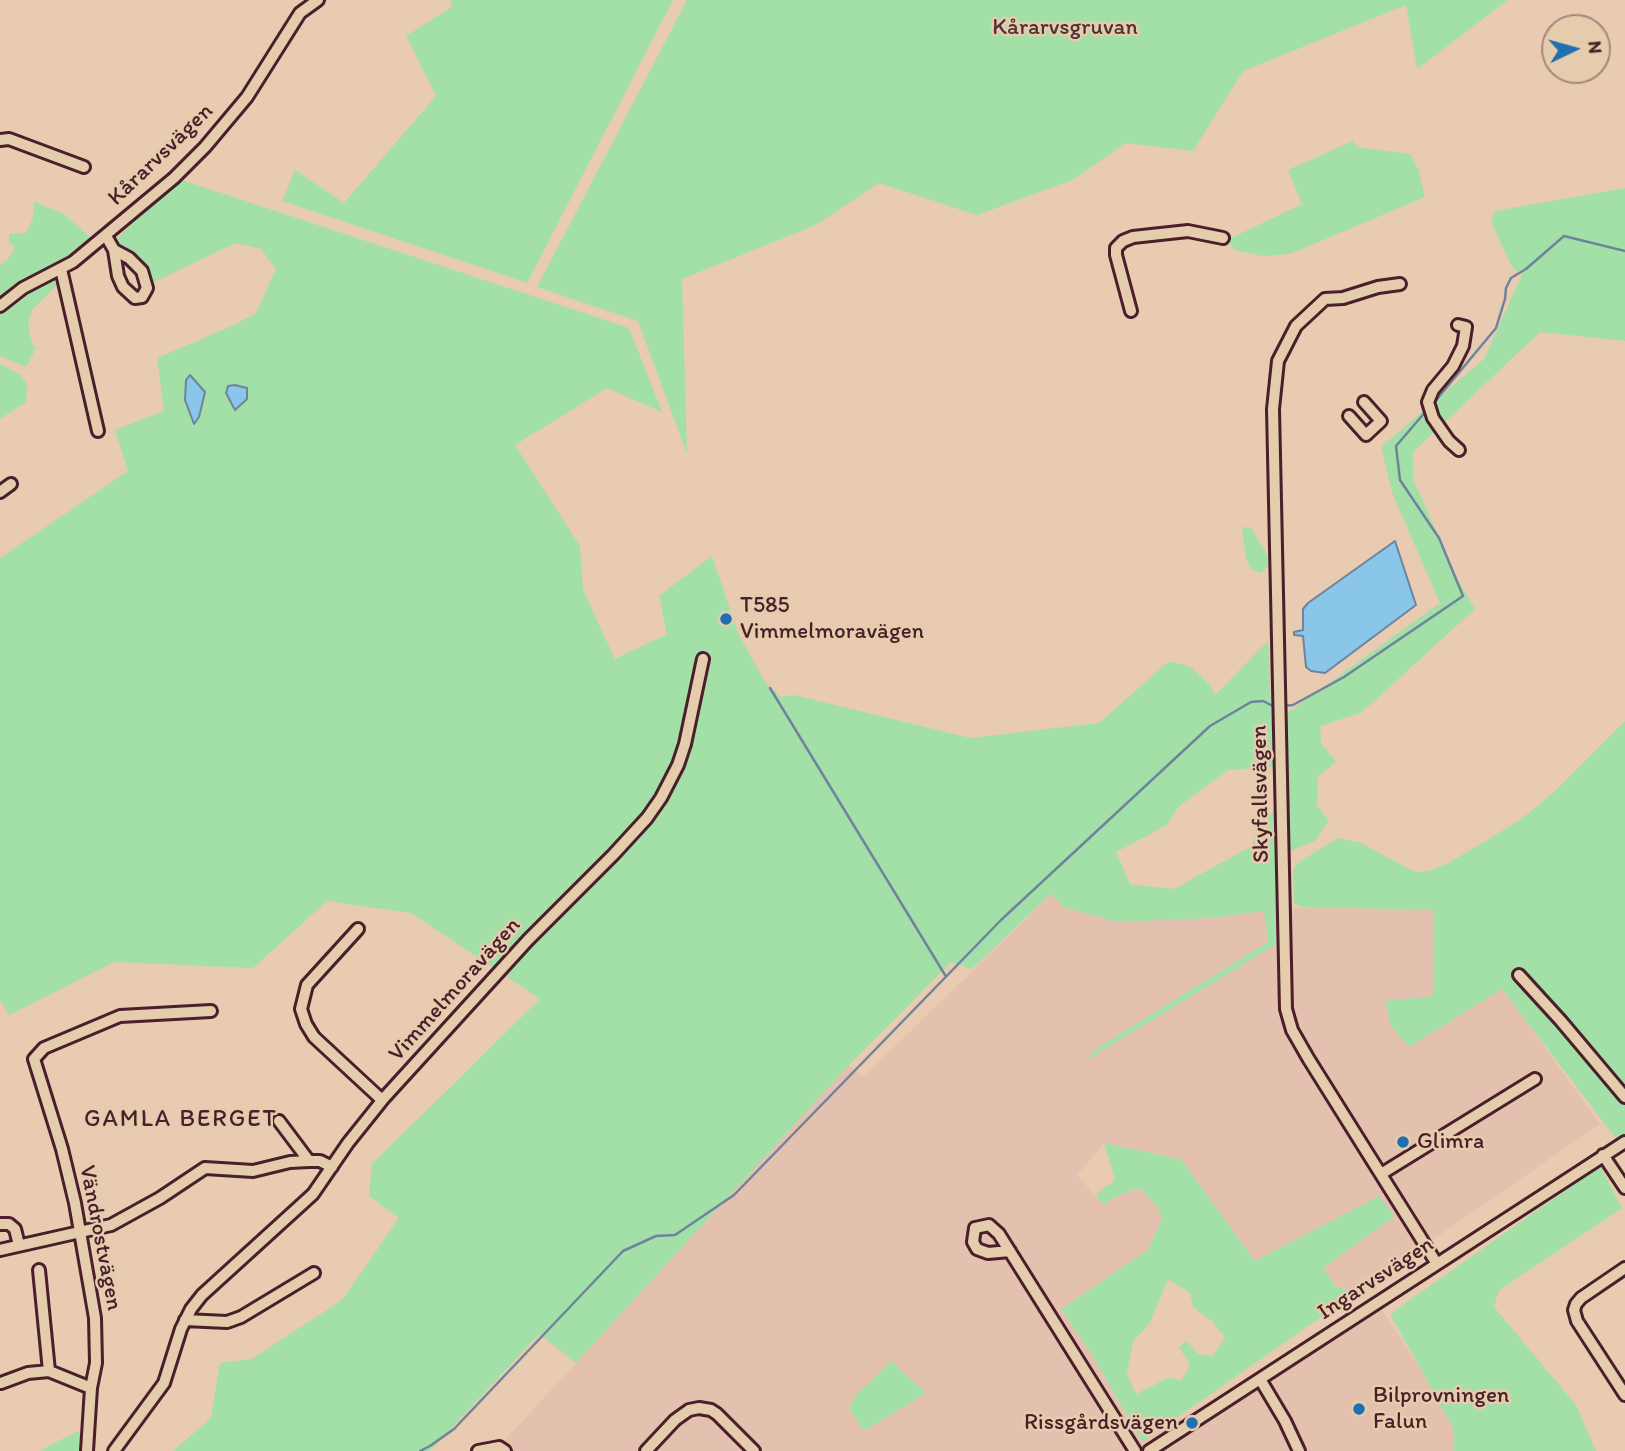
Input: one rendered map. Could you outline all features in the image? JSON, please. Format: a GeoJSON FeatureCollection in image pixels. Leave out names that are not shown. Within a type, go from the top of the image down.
{"type":"FeatureCollection","features":[{"type":"Feature","properties":{"kind":"street","name":"Kårarvsvägen"},"geometry":{"type":"LineString","coordinates":[[0,306],[23,288],[61,269],[106,236],[174,178],[205,147],[253,89],[300,13],[318,0]]}},
{"type":"Feature","properties":{"kind":"street"},"geometry":{"type":"LineString","coordinates":[[0,140],[9,139],[84,167]]}},
{"type":"Feature","properties":{"kind":"street"},"geometry":{"type":"LineString","coordinates":[[1131,311],[1116,255],[1116,248],[1123,241],[1133,237],[1188,231],[1223,238]]}},
{"type":"Feature","properties":{"kind":"street"},"geometry":{"type":"LineString","coordinates":[[106,236],[114,250]]}},
{"type":"Feature","properties":{"kind":"street"},"geometry":{"type":"LineString","coordinates":[[61,269],[98,431]]}},
{"type":"Feature","properties":{"kind":"street","name":"Skyfallsvägen"},"geometry":{"type":"LineString","coordinates":[[1400,285],[1325,299],[1300,321],[1278,361],[1273,409],[1286,1009],[1294,1034],[1437,1264]]}},
{"type":"Feature","properties":{"kind":"street"},"geometry":{"type":"LineString","coordinates":[[1458,325],[1466,327],[1463,346],[1453,366],[1433,390],[1428,402],[1433,418],[1459,450]]}},
{"type":"Feature","properties":{"kind":"street"},"geometry":{"type":"LineString","coordinates":[[1349,416],[1366,435],[1381,421],[1364,402]]}},
{"type":"Feature","properties":{"kind":"street"},"geometry":{"type":"LineString","coordinates":[[0,492],[11,484]]}},
{"type":"Feature","properties":{"kind":"street","name":"Vimmelmoravägen"},"geometry":{"type":"LineString","coordinates":[[114,1451],[164,1383],[185,1320],[194,1305],[215,1282],[313,1194],[382,1100],[528,940],[647,818],[678,765],[703,659]]}},
{"type":"Feature","properties":{"kind":"street"},"geometry":{"type":"LineString","coordinates":[[358,929],[307,985],[302,1009],[306,1024],[314,1037],[382,1100]]}},
{"type":"Feature","properties":{"kind":"street"},"geometry":{"type":"LineString","coordinates":[[1519,975],[1625,1097]]}},
{"type":"Feature","properties":{"kind":"street","name":"Vändrostvägen"},"geometry":{"type":"LineString","coordinates":[[87,1451],[91,1388],[96,1363],[95,1318],[62,1149],[35,1068],[34,1056],[56,1042],[120,1016],[212,1011]]}},
{"type":"Feature","properties":{"kind":"street"},"geometry":{"type":"LineString","coordinates":[[1381,1174],[1535,1079]]}},
{"type":"Feature","properties":{"kind":"street"},"geometry":{"type":"LineString","coordinates":[[279,1121],[309,1161]]}},
{"type":"Feature","properties":{"kind":"street","name":"Ingarvsvägen"},"geometry":{"type":"LineString","coordinates":[[1149,1451],[1625,1142]]}},
{"type":"Feature","properties":{"kind":"street"},"geometry":{"type":"LineString","coordinates":[[1604,1155],[1625,1188]]}},
{"type":"Feature","properties":{"kind":"street"},"geometry":{"type":"LineString","coordinates":[[0,1250],[115,1223],[160,1198],[205,1168],[253,1171],[290,1162],[309,1161],[320,1161],[332,1167]]}},
{"type":"Feature","properties":{"kind":"street"},"geometry":{"type":"LineString","coordinates":[[0,1224],[9,1224],[15,1229],[19,1245]]}},
{"type":"Feature","properties":{"kind":"street"},"geometry":{"type":"LineString","coordinates":[[1010,1251],[1135,1451]]}},
{"type":"Feature","properties":{"kind":"street"},"geometry":{"type":"LineString","coordinates":[[1625,1268],[1581,1298],[1574,1310],[1577,1321],[1625,1395]]}},
{"type":"Feature","properties":{"kind":"street"},"geometry":{"type":"LineString","coordinates":[[40,1270],[49,1371]]}},
{"type":"Feature","properties":{"kind":"street"},"geometry":{"type":"LineString","coordinates":[[185,1320],[227,1322],[241,1317],[314,1273]]}},
{"type":"Feature","properties":{"kind":"street"},"geometry":{"type":"LineString","coordinates":[[1,1382],[28,1373],[49,1371],[91,1388]]}},
{"type":"Feature","properties":{"kind":"street"},"geometry":{"type":"LineString","coordinates":[[1260,1379],[1299,1451]]}},
{"type":"Feature","properties":{"kind":"street"},"geometry":{"type":"LineString","coordinates":[[646,1451],[675,1420],[689,1410],[699,1408],[717,1414],[754,1451]]}},
{"type":"Feature","properties":{"kind":"street"},"geometry":{"type":"LineString","coordinates":[[478,1451],[499,1447],[505,1451]]}},
{"type":"Feature","properties":{"kind":"shaded area"},"geometry":{"type":"Polygon","coordinates":[[[1052,894],[1117,922],[1210,918],[1264,910],[1440,902],[1600,1124],[1357,1292],[1255,1261],[1181,1159],[1104,1143],[1077,1175],[1103,1204],[1134,1189],[1142,1190],[1158,1207],[1162,1219],[1148,1250],[1061,1309],[1093,1356],[1141,1442],[1378,1303],[1460,1431],[1459,1451],[495,1451],[849,1065],[863,1077],[1052,894]]]}},
{"type":"Feature","properties":{"kind":"green space"},"geometry":{"type":"Polygon","coordinates":[[[450,0],[673,0],[527,283],[282,201],[295,170],[344,203],[436,96],[406,36],[453,6],[450,0]]]}},
{"type":"Feature","properties":{"kind":"green space","name":"Kårarvsgruvan"},"geometry":{"type":"Polygon","coordinates":[[[687,0],[1508,0],[1417,69],[1406,5],[1243,71],[1193,151],[1126,143],[1072,180],[977,215],[879,183],[816,225],[682,279],[687,454],[638,321],[537,287],[687,0]]]}},
{"type":"Feature","properties":{"kind":"green space"},"geometry":{"type":"Polygon","coordinates":[[[1353,141],[1358,147],[1410,154],[1418,169],[1425,197],[1290,254],[1262,256],[1235,250],[1227,240],[1302,204],[1288,170],[1353,141]]]}},
{"type":"Feature","properties":{"kind":"green space"},"geometry":{"type":"Polygon","coordinates":[[[179,179],[629,328],[662,412],[607,388],[515,445],[580,546],[583,590],[615,659],[667,634],[659,596],[712,556],[738,633],[765,682],[781,697],[794,695],[970,738],[1099,723],[1168,662],[1192,668],[1211,686],[1215,695],[1268,641],[1274,767],[1228,770],[1179,806],[1167,825],[1116,852],[1130,884],[1174,889],[1250,847],[1260,828],[1276,808],[1275,945],[1082,1063],[1102,1045],[1268,942],[1264,911],[1210,918],[1117,922],[1063,907],[1051,894],[972,969],[951,962],[849,1065],[576,1363],[539,1334],[430,1451],[173,1451],[211,1418],[220,1363],[252,1359],[342,1300],[399,1218],[369,1196],[372,1164],[540,999],[411,913],[327,901],[253,968],[114,962],[9,1015],[0,1000],[0,558],[128,471],[115,430],[164,411],[157,358],[256,313],[276,269],[261,249],[236,243],[152,283],[115,240],[179,179]]]}},
{"type":"Feature","properties":{"kind":"green space"},"geometry":{"type":"Polygon","coordinates":[[[1625,188],[1625,341],[1540,332],[1413,452],[1413,479],[1457,578],[1475,609],[1361,713],[1320,726],[1321,743],[1336,762],[1318,776],[1317,805],[1329,821],[1315,841],[1290,851],[1286,714],[1440,603],[1393,495],[1381,447],[1484,359],[1523,272],[1516,271],[1510,263],[1491,222],[1495,211],[1625,188]]]}},
{"type":"Feature","properties":{"kind":"green space"},"geometry":{"type":"Polygon","coordinates":[[[34,201],[65,215],[93,240],[78,253],[0,301],[0,265],[8,259],[15,247],[9,243],[9,234],[26,233],[33,218],[34,201]]]}},
{"type":"Feature","properties":{"kind":"green space"},"geometry":{"type":"Polygon","coordinates":[[[54,278],[57,285],[32,310],[28,324],[32,344],[36,348],[26,367],[0,356],[0,313],[14,298],[54,278]]]}},
{"type":"Feature","properties":{"kind":"green space"},"geometry":{"type":"Polygon","coordinates":[[[0,363],[21,375],[27,385],[26,402],[0,419],[0,363]]]}},
{"type":"Feature","properties":{"kind":"green space"},"geometry":{"type":"Polygon","coordinates":[[[1242,528],[1252,529],[1268,556],[1268,567],[1261,573],[1251,569],[1246,559],[1242,528]]]}},
{"type":"Feature","properties":{"kind":"green space"},"geometry":{"type":"Polygon","coordinates":[[[1625,721],[1625,1134],[1617,1140],[1502,989],[1409,1047],[1391,1026],[1385,1001],[1433,996],[1433,910],[1301,907],[1294,903],[1293,869],[1299,862],[1338,838],[1361,843],[1415,872],[1429,871],[1449,863],[1520,820],[1553,793],[1625,721]]]}},
{"type":"Feature","properties":{"kind":"green space"},"geometry":{"type":"Polygon","coordinates":[[[1104,1143],[1181,1159],[1255,1261],[1379,1196],[1395,1216],[1323,1268],[1335,1286],[1357,1292],[1142,1442],[1093,1356],[1061,1309],[1148,1250],[1162,1219],[1158,1207],[1142,1190],[1134,1189],[1103,1204],[1095,1195],[1115,1180],[1104,1143]],[[1168,1279],[1150,1323],[1133,1341],[1127,1374],[1136,1394],[1170,1377],[1181,1381],[1190,1365],[1179,1347],[1187,1341],[1198,1354],[1213,1356],[1225,1337],[1213,1322],[1193,1307],[1190,1293],[1168,1279]]]}},
{"type":"Feature","properties":{"kind":"green space"},"geometry":{"type":"Polygon","coordinates":[[[1600,1166],[1622,1208],[1499,1290],[1494,1307],[1576,1405],[1596,1451],[1454,1451],[1454,1429],[1390,1314],[1600,1166]]]}},
{"type":"Feature","properties":{"kind":"green space"},"geometry":{"type":"Polygon","coordinates":[[[891,1361],[926,1393],[864,1431],[849,1409],[854,1397],[891,1361]]]}},
{"type":"Feature","properties":{"kind":"green space"},"geometry":{"type":"Polygon","coordinates":[[[76,1432],[85,1434],[83,1451],[39,1451],[76,1432]]]}},
{"type":"Feature","properties":{"kind":"water"},"geometry":{"type":"Polygon","coordinates":[[[190,375],[205,392],[199,417],[194,424],[185,400],[186,380],[190,375]]]}},
{"type":"Feature","properties":{"kind":"water"},"geometry":{"type":"Polygon","coordinates":[[[228,386],[247,388],[247,399],[235,410],[226,393],[228,386]]]}},
{"type":"Feature","properties":{"kind":"water"},"geometry":{"type":"Polygon","coordinates":[[[1395,541],[1416,605],[1325,673],[1311,671],[1306,667],[1303,636],[1294,635],[1294,632],[1303,630],[1303,609],[1395,541]]]}},
{"type":"Feature","properties":{"kind":"waterway"},"geometry":{"type":"LineString","coordinates":[[1432,405],[1496,328],[1511,278],[1526,269],[1564,236],[1625,251]]}},
{"type":"Feature","properties":{"kind":"waterway"},"geometry":{"type":"LineString","coordinates":[[1282,706],[1293,705],[1344,677],[1463,596],[1439,538],[1400,480],[1396,446],[1427,410]]}},
{"type":"Feature","properties":{"kind":"waterway"},"geometry":{"type":"LineString","coordinates":[[770,688],[945,975]]}},
{"type":"Feature","properties":{"kind":"waterway"},"geometry":{"type":"LineString","coordinates":[[420,1451],[454,1429],[623,1251],[656,1236],[675,1235],[734,1195],[1001,920],[1210,726],[1251,702],[1263,701],[1275,707]]}},
{"type":"Feature","properties":{"kind":"place","name":"T585 Vimmelmoravägen"},"geometry":{"type":"Point","coordinates":[726,619]}},
{"type":"Feature","properties":{"kind":"place","name":"Glimra"},"geometry":{"type":"Point","coordinates":[1403,1142]}},
{"type":"Feature","properties":{"kind":"place","name":"Bilprovningen Falun"},"geometry":{"type":"Point","coordinates":[1359,1409]}},
{"type":"Feature","properties":{"kind":"place","name":"Rissgårdsvägen"},"geometry":{"type":"Point","coordinates":[1192,1423]}},
{"type":"Feature","properties":{"kind":"district","name":"GAMLA BERGET"},"geometry":{"type":"Point","coordinates":[181,1120]}}]}
